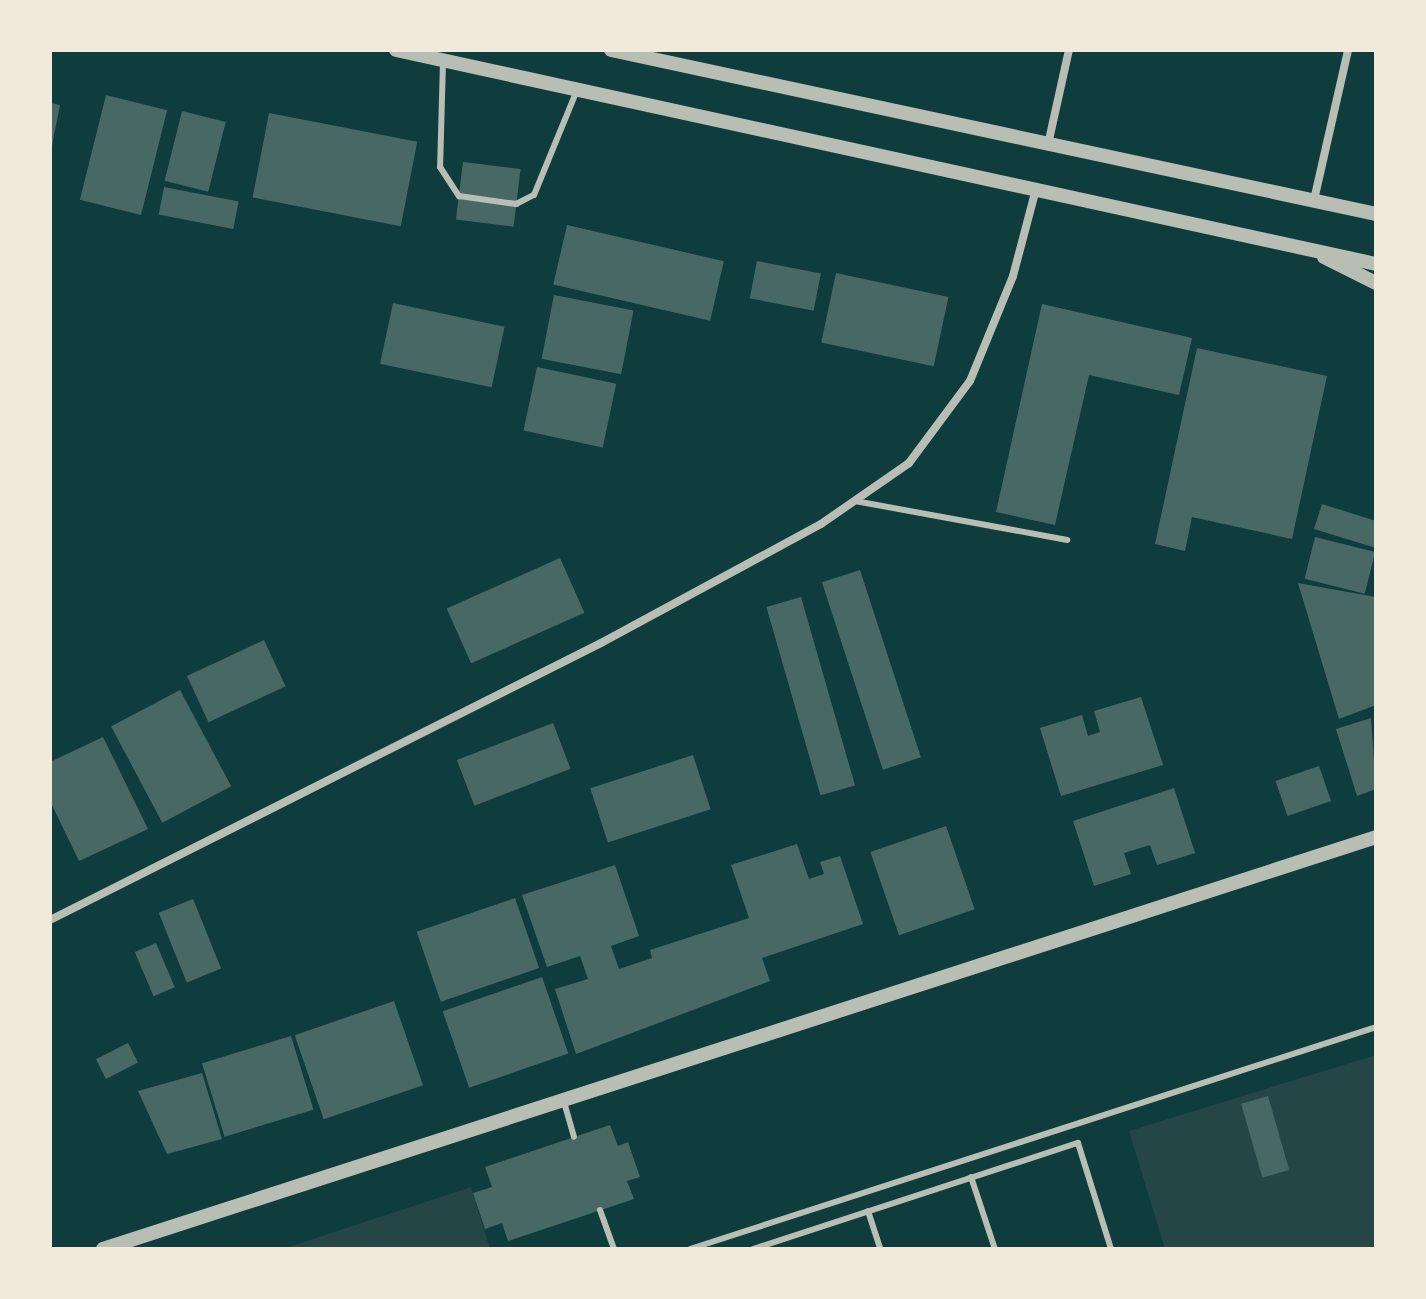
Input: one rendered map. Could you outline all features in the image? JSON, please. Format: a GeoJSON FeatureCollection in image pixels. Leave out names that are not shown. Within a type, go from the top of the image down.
{"type":"FeatureCollection","features":[{"type":"Feature","properties":{"kind":"street"},"geometry":{"type":"LineString","coordinates":[[396,50],[1037,185],[1376,264]]}},
{"type":"Feature","properties":{"kind":"street"},"geometry":{"type":"LineString","coordinates":[[611,50],[1049,140],[1376,214]]}},
{"type":"Feature","properties":{"kind":"street"},"geometry":{"type":"LineString","coordinates":[[1049,140],[1069,50]]}},
{"type":"Feature","properties":{"kind":"street"},"geometry":{"type":"LineString","coordinates":[[1314,200],[1348,50]]}},
{"type":"Feature","properties":{"kind":"street"},"geometry":{"type":"LineString","coordinates":[[50,920],[601,643],[855,501],[909,463],[970,381],[1013,276],[1037,185]]}},
{"type":"Feature","properties":{"kind":"street"},"geometry":{"type":"LineString","coordinates":[[1302,246],[1376,283]]}},
{"type":"Feature","properties":{"kind":"street"},"geometry":{"type":"LineString","coordinates":[[103,1249],[1376,837]]}},
{"type":"Feature","properties":{"kind":"lane"},"geometry":{"type":"LineString","coordinates":[[443,60],[440,167],[459,196],[516,204],[534,195],[578,87]]}},
{"type":"Feature","properties":{"kind":"lane"},"geometry":{"type":"LineString","coordinates":[[855,501],[1067,540]]}},
{"type":"Feature","properties":{"kind":"lane"},"geometry":{"type":"LineString","coordinates":[[690,1249],[1376,1027]]}},
{"type":"Feature","properties":{"kind":"lane"},"geometry":{"type":"LineString","coordinates":[[563,1100],[574,1137]]}},
{"type":"Feature","properties":{"kind":"lane"},"geometry":{"type":"LineString","coordinates":[[753,1249],[1078,1143],[1111,1249]]}},
{"type":"Feature","properties":{"kind":"lane"},"geometry":{"type":"LineString","coordinates":[[971,1177],[995,1249]]}},
{"type":"Feature","properties":{"kind":"lane"},"geometry":{"type":"LineString","coordinates":[[600,1210],[614,1249]]}},
{"type":"Feature","properties":{"kind":"lane"},"geometry":{"type":"LineString","coordinates":[[868,1211],[880,1249]]}},
{"type":"Feature","properties":{"kind":"shaded area"},"geometry":{"type":"Polygon","coordinates":[[[1376,1055],[1376,1249],[1165,1249],[1129,1131],[1376,1055]]]}},
{"type":"Feature","properties":{"kind":"shaded area"},"geometry":{"type":"Polygon","coordinates":[[[471,1187],[490,1249],[283,1249],[471,1187]]]}},
{"type":"Feature","properties":{"kind":"building"},"geometry":{"type":"Polygon","coordinates":[[[106,95],[167,110],[141,215],[80,200],[106,95]]]}},
{"type":"Feature","properties":{"kind":"building"},"geometry":{"type":"Polygon","coordinates":[[[50,103],[60,105],[51,151],[50,151],[50,103]]]}},
{"type":"Feature","properties":{"kind":"building"},"geometry":{"type":"Polygon","coordinates":[[[182,111],[226,122],[208,192],[165,181],[182,111]]]}},
{"type":"Feature","properties":{"kind":"building"},"geometry":{"type":"Polygon","coordinates":[[[269,113],[417,142],[401,226],[253,197],[269,113]]]}},
{"type":"Feature","properties":{"kind":"building"},"geometry":{"type":"Polygon","coordinates":[[[463,162],[521,169],[513,227],[456,220],[463,162]]]}},
{"type":"Feature","properties":{"kind":"building"},"geometry":{"type":"Polygon","coordinates":[[[164,187],[239,202],[233,229],[159,214],[164,187]]]}},
{"type":"Feature","properties":{"kind":"building"},"geometry":{"type":"Polygon","coordinates":[[[567,225],[724,261],[710,321],[553,284],[567,225]]]}},
{"type":"Feature","properties":{"kind":"building"},"geometry":{"type":"Polygon","coordinates":[[[757,261],[821,273],[814,311],[750,298],[757,261]]]}},
{"type":"Feature","properties":{"kind":"building"},"geometry":{"type":"Polygon","coordinates":[[[836,273],[948,297],[934,366],[821,342],[836,273]]]}},
{"type":"Feature","properties":{"kind":"building"},"geometry":{"type":"Polygon","coordinates":[[[554,295],[634,310],[621,374],[542,359],[554,295]]]}},
{"type":"Feature","properties":{"kind":"building"},"geometry":{"type":"Polygon","coordinates":[[[393,303],[505,327],[492,387],[380,364],[393,303]]]}},
{"type":"Feature","properties":{"kind":"building"},"geometry":{"type":"Polygon","coordinates":[[[1042,304],[1192,338],[1179,395],[1089,375],[1055,525],[996,512],[1042,304]]]}},
{"type":"Feature","properties":{"kind":"building"},"geometry":{"type":"Polygon","coordinates":[[[1197,348],[1327,376],[1292,539],[1192,517],[1185,551],[1155,544],[1197,348]]]}},
{"type":"Feature","properties":{"kind":"building"},"geometry":{"type":"Polygon","coordinates":[[[537,367],[616,384],[603,447],[523,431],[537,367]]]}},
{"type":"Feature","properties":{"kind":"building"},"geometry":{"type":"Polygon","coordinates":[[[1322,504],[1376,521],[1376,548],[1314,529],[1322,504]]]}},
{"type":"Feature","properties":{"kind":"building"},"geometry":{"type":"Polygon","coordinates":[[[1315,537],[1375,552],[1365,594],[1305,579],[1315,537]]]}},
{"type":"Feature","properties":{"kind":"building"},"geometry":{"type":"Polygon","coordinates":[[[560,558],[584,613],[471,663],[447,608],[560,558]]]}},
{"type":"Feature","properties":{"kind":"building"},"geometry":{"type":"Polygon","coordinates":[[[860,570],[921,757],[883,770],[822,582],[860,570]]]}},
{"type":"Feature","properties":{"kind":"building"},"geometry":{"type":"Polygon","coordinates":[[[1298,583],[1376,597],[1376,705],[1339,719],[1298,583]]]}},
{"type":"Feature","properties":{"kind":"building"},"geometry":{"type":"Polygon","coordinates":[[[801,597],[855,785],[820,795],[766,607],[801,597]]]}},
{"type":"Feature","properties":{"kind":"building"},"geometry":{"type":"Polygon","coordinates":[[[264,640],[286,686],[209,722],[187,676],[264,640]]]}},
{"type":"Feature","properties":{"kind":"building"},"geometry":{"type":"Polygon","coordinates":[[[180,690],[231,786],[162,823],[111,727],[180,690]]]}},
{"type":"Feature","properties":{"kind":"building"},"geometry":{"type":"Polygon","coordinates":[[[1141,697],[1163,765],[1061,796],[1040,728],[1082,715],[1088,736],[1100,732],[1094,711],[1141,697]]]}},
{"type":"Feature","properties":{"kind":"building"},"geometry":{"type":"Polygon","coordinates":[[[1371,718],[1376,789],[1357,796],[1336,729],[1371,718]]]}},
{"type":"Feature","properties":{"kind":"building"},"geometry":{"type":"Polygon","coordinates":[[[553,723],[571,769],[474,806],[457,760],[553,723]]]}},
{"type":"Feature","properties":{"kind":"building"},"geometry":{"type":"Polygon","coordinates":[[[103,737],[148,829],[79,861],[50,801],[50,762],[103,737]]]}},
{"type":"Feature","properties":{"kind":"building"},"geometry":{"type":"Polygon","coordinates":[[[693,755],[711,809],[608,843],[590,788],[693,755]]]}},
{"type":"Feature","properties":{"kind":"building"},"geometry":{"type":"Polygon","coordinates":[[[1319,766],[1331,801],[1288,816],[1276,781],[1319,766]]]}},
{"type":"Feature","properties":{"kind":"building"},"geometry":{"type":"Polygon","coordinates":[[[1174,788],[1195,853],[1157,865],[1150,845],[1124,853],[1131,874],[1094,886],[1073,821],[1174,788]]]}},
{"type":"Feature","properties":{"kind":"building"},"geometry":{"type":"Polygon","coordinates":[[[946,826],[975,909],[899,935],[870,852],[946,826]]]}},
{"type":"Feature","properties":{"kind":"building"},"geometry":{"type":"Polygon","coordinates":[[[797,844],[809,879],[824,874],[820,862],[840,856],[863,924],[762,958],[770,981],[576,1054],[555,989],[588,979],[580,956],[547,967],[522,895],[615,865],[639,936],[611,946],[619,969],[652,958],[650,950],[749,918],[731,865],[797,844]]]}},
{"type":"Feature","properties":{"kind":"building"},"geometry":{"type":"Polygon","coordinates":[[[515,898],[539,968],[441,1002],[417,932],[515,898]]]}},
{"type":"Feature","properties":{"kind":"building"},"geometry":{"type":"Polygon","coordinates":[[[193,899],[221,969],[187,982],[159,913],[193,899]]]}},
{"type":"Feature","properties":{"kind":"building"},"geometry":{"type":"Polygon","coordinates":[[[156,943],[175,987],[154,996],[135,952],[156,943]]]}},
{"type":"Feature","properties":{"kind":"building"},"geometry":{"type":"Polygon","coordinates":[[[542,977],[568,1054],[469,1088],[443,1011],[542,977]]]}},
{"type":"Feature","properties":{"kind":"building"},"geometry":{"type":"Polygon","coordinates":[[[394,1001],[423,1085],[324,1119],[295,1035],[394,1001]]]}},
{"type":"Feature","properties":{"kind":"building"},"geometry":{"type":"Polygon","coordinates":[[[291,1036],[314,1110],[225,1137],[202,1063],[291,1036]]]}},
{"type":"Feature","properties":{"kind":"building"},"geometry":{"type":"Polygon","coordinates":[[[128,1043],[138,1063],[106,1079],[96,1059],[128,1043]]]}},
{"type":"Feature","properties":{"kind":"building"},"geometry":{"type":"Polygon","coordinates":[[[202,1073],[222,1139],[167,1154],[138,1091],[202,1073]]]}},
{"type":"Feature","properties":{"kind":"building"},"geometry":{"type":"Polygon","coordinates":[[[1268,1096],[1289,1170],[1262,1178],[1241,1104],[1268,1096]]]}},
{"type":"Feature","properties":{"kind":"building"},"geometry":{"type":"Polygon","coordinates":[[[610,1125],[618,1146],[628,1142],[640,1177],[627,1181],[634,1199],[508,1241],[502,1223],[485,1229],[473,1193],[492,1187],[485,1167],[610,1125]]]}}]}
